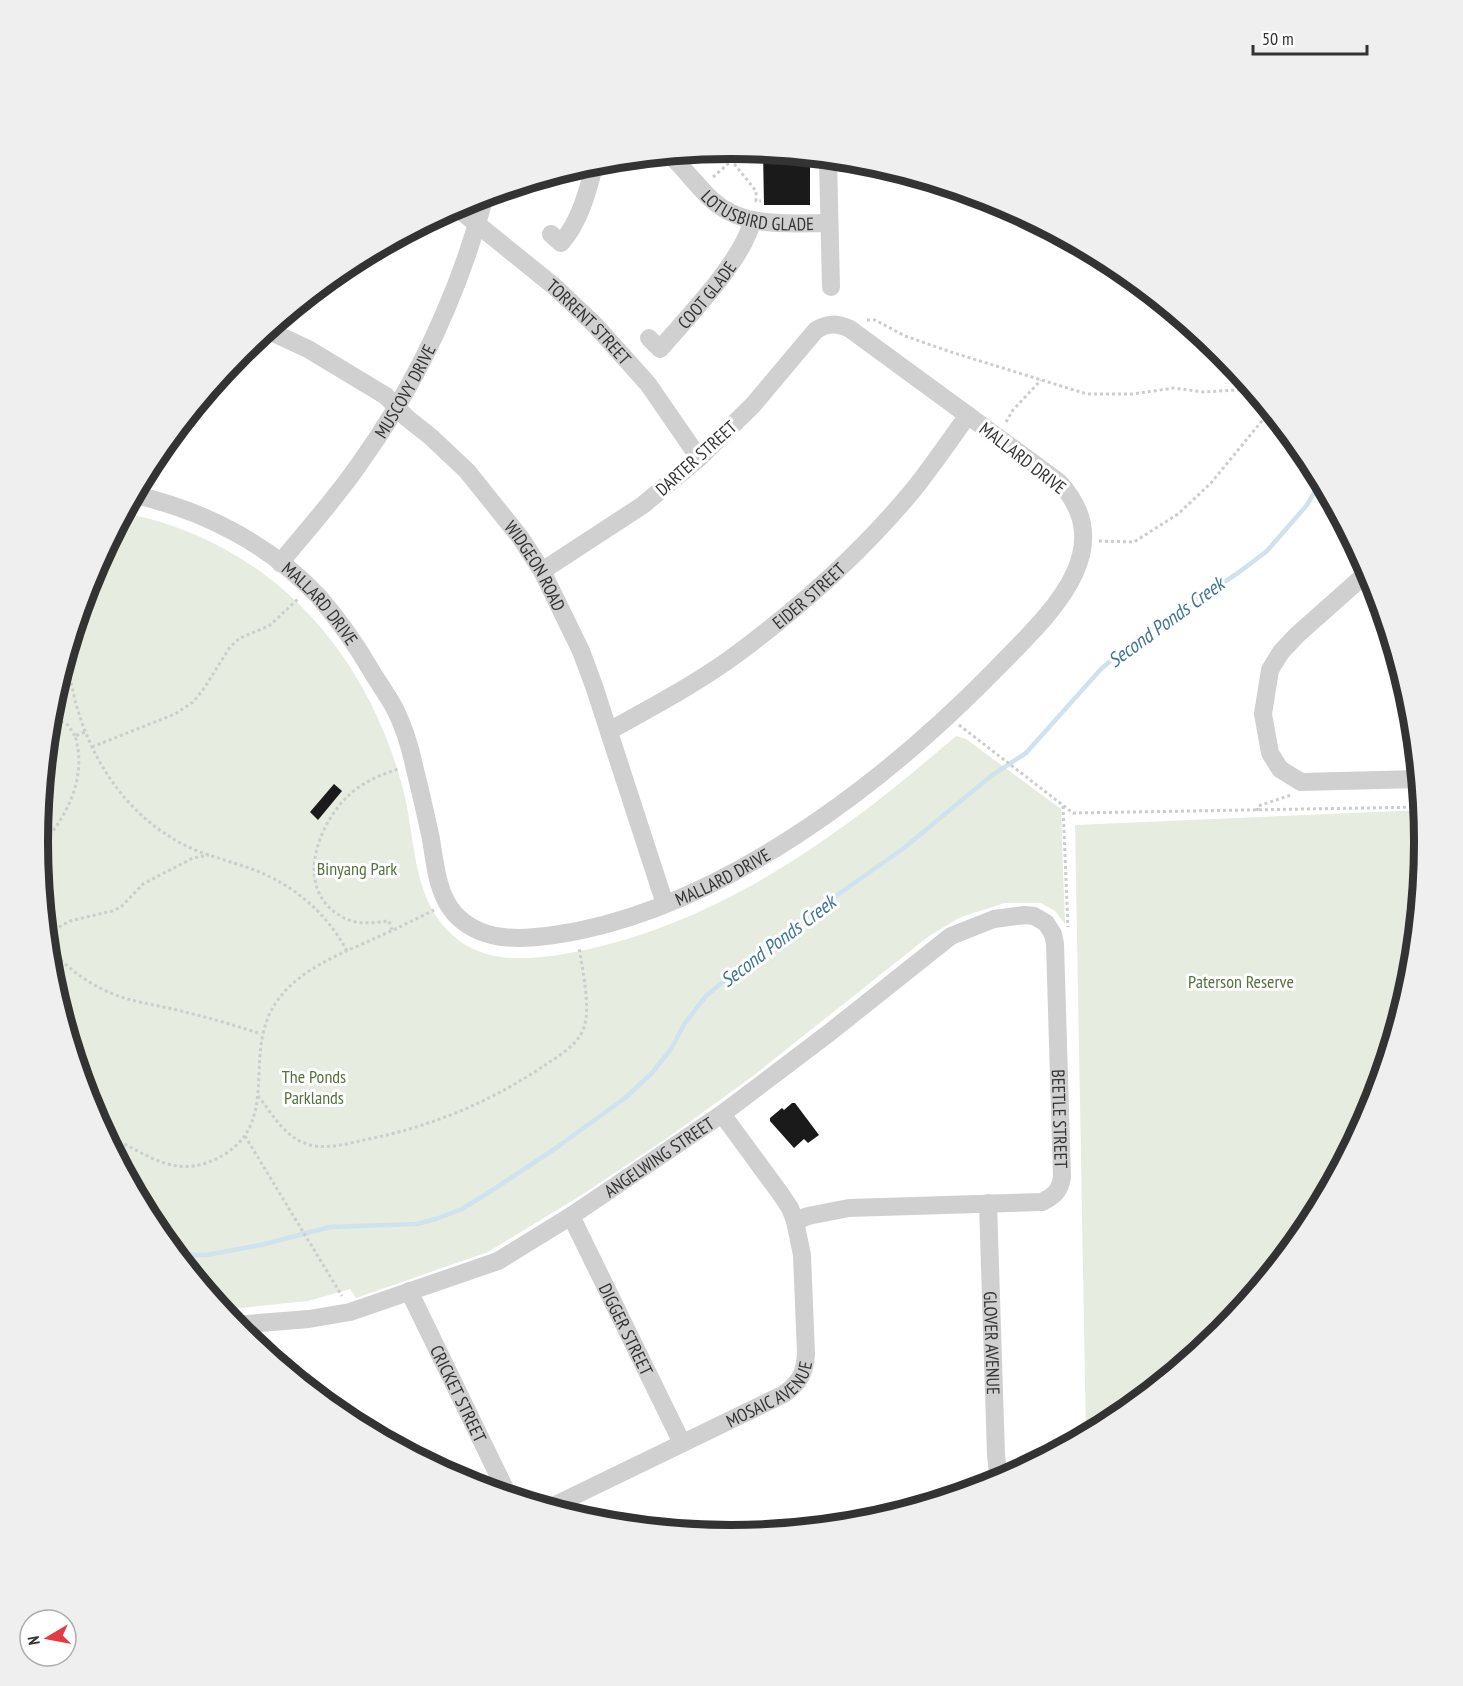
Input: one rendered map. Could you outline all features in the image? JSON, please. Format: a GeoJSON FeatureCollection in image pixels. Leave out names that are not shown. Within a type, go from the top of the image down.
{"type":"FeatureCollection","features":[{"type":"Feature","properties":{"kind":"street","name":"LOTUSBIRD GLADE"},"geometry":{"type":"LineString","coordinates":[[676,162],[723,209],[765,223],[829,223]]}},
{"type":"Feature","properties":{"kind":"street"},"geometry":{"type":"LineString","coordinates":[[828,166],[831,287]]}},
{"type":"Feature","properties":{"kind":"street"},"geometry":{"type":"LineString","coordinates":[[551,234],[561,243],[569,233],[592,174]]}},
{"type":"Feature","properties":{"kind":"street","name":"MUSCOVY DRIVE"},"geometry":{"type":"LineString","coordinates":[[280,563],[360,464],[418,372],[459,281],[482,207]]}},
{"type":"Feature","properties":{"kind":"street","name":"TORRENT STREET"},"geometry":{"type":"LineString","coordinates":[[466,214],[555,287],[595,325],[648,384],[699,458]]}},
{"type":"Feature","properties":{"kind":"street","name":"COOT GLADE"},"geometry":{"type":"LineString","coordinates":[[649,338],[660,349],[722,275],[748,235],[752,220]]}},
{"type":"Feature","properties":{"kind":"street","name":"DARTER STREET"},"geometry":{"type":"LineString","coordinates":[[542,571],[643,505],[699,458],[753,405],[810,336],[816,330],[830,324]]}},
{"type":"Feature","properties":{"kind":"street","name":"MALLARD DRIVE"},"geometry":{"type":"LineString","coordinates":[[143,497],[158,500],[205,518],[252,543],[280,563],[318,597],[355,644],[396,711],[414,765],[431,839],[435,870],[454,913],[476,929],[503,938],[520,939],[609,924],[664,904],[721,878],[779,845],[890,766],[979,686],[1033,629],[1073,579],[1082,556],[1083,528],[1075,503],[1059,482],[850,329],[842,325],[830,324]]}},
{"type":"Feature","properties":{"kind":"street","name":"WIDGEON ROAD"},"geometry":{"type":"LineString","coordinates":[[276,334],[346,370],[386,396],[407,418],[467,471],[520,537],[542,571],[581,651],[664,904]]}},
{"type":"Feature","properties":{"kind":"street","name":"EIDER STREET"},"geometry":{"type":"LineString","coordinates":[[609,731],[670,697],[729,660],[795,607],[862,544],[913,489],[968,415]]}},
{"type":"Feature","properties":{"kind":"street"},"geometry":{"type":"LineString","coordinates":[[1361,578],[1297,634],[1281,651],[1270,670],[1263,714],[1270,753],[1280,769],[1299,787],[1412,779]]}},
{"type":"Feature","properties":{"kind":"street","name":"ANGELWING STREET"},"geometry":{"type":"LineString","coordinates":[[248,1326],[350,1312],[498,1261],[571,1216],[722,1114],[951,936],[979,923],[1007,916],[1034,916],[1046,922]]}},
{"type":"Feature","properties":{"kind":"street","name":"BEETLE STREET"},"geometry":{"type":"LineString","coordinates":[[795,1221],[808,1216],[849,1208],[1042,1202],[1050,1198],[1061,1187],[1055,944],[1053,934],[1046,922]]}},
{"type":"Feature","properties":{"kind":"street","name":"MOSAIC AVENUE"},"geometry":{"type":"LineString","coordinates":[[558,1504],[784,1394],[801,1379],[806,1354],[802,1255],[795,1221],[780,1193],[722,1114]]}},
{"type":"Feature","properties":{"kind":"street","name":"GLOVER AVENUE"},"geometry":{"type":"LineString","coordinates":[[988,1203],[998,1472]]}},
{"type":"Feature","properties":{"kind":"street","name":"DIGGER STREET"},"geometry":{"type":"LineString","coordinates":[[571,1216],[682,1443]]}},
{"type":"Feature","properties":{"kind":"street","name":"CRICKET STREET"},"geometry":{"type":"LineString","coordinates":[[409,1291],[504,1487]]}},
{"type":"Feature","properties":{"kind":"path"},"geometry":{"type":"LineString","coordinates":[[700,188],[732,161],[756,191],[756,201],[761,201]]}},
{"type":"Feature","properties":{"kind":"path"},"geometry":{"type":"LineString","coordinates":[[864,321],[875,320],[905,336],[1088,394],[1132,394],[1174,388],[1203,392],[1243,390]]}},
{"type":"Feature","properties":{"kind":"path"},"geometry":{"type":"LineString","coordinates":[[1004,424],[1013,410],[1041,380]]}},
{"type":"Feature","properties":{"kind":"path"},"geometry":{"type":"LineString","coordinates":[[1097,540],[1134,542],[1178,514],[1211,483],[1265,417]]}},
{"type":"Feature","properties":{"kind":"path"},"geometry":{"type":"LineString","coordinates":[[92,747],[184,709],[203,690],[230,646],[240,638],[269,626],[298,599]]}},
{"type":"Feature","properties":{"kind":"path"},"geometry":{"type":"LineString","coordinates":[[70,671],[74,695],[92,747],[110,780],[140,816],[181,843],[275,879],[301,896],[330,923],[347,951]]}},
{"type":"Feature","properties":{"kind":"path"},"geometry":{"type":"LineString","coordinates":[[48,836],[60,820],[77,784],[80,755],[75,736],[68,725],[59,721]]}},
{"type":"Feature","properties":{"kind":"path"},"geometry":{"type":"LineString","coordinates":[[75,736],[86,731]]}},
{"type":"Feature","properties":{"kind":"path"},"geometry":{"type":"LineString","coordinates":[[969,734],[1073,813],[1414,807]]}},
{"type":"Feature","properties":{"kind":"path"},"geometry":{"type":"LineString","coordinates":[[392,930],[389,921],[357,922],[339,915],[329,907],[317,885],[315,863],[318,845],[328,821],[346,798],[375,778],[414,765]]}},
{"type":"Feature","properties":{"kind":"path"},"geometry":{"type":"LineString","coordinates":[[1257,811],[1257,806],[1299,787]]}},
{"type":"Feature","properties":{"kind":"path"},"geometry":{"type":"LineString","coordinates":[[1063,806],[1068,931]]}},
{"type":"Feature","properties":{"kind":"path"},"geometry":{"type":"LineString","coordinates":[[54,931],[70,921],[121,907],[142,884],[193,858],[211,855]]}},
{"type":"Feature","properties":{"kind":"path"},"geometry":{"type":"LineString","coordinates":[[115,1138],[163,1164],[180,1168],[197,1166],[216,1159],[232,1149],[245,1136],[253,1121],[258,1096],[258,1063],[262,1034],[271,1010],[287,990],[317,966],[448,903]]}},
{"type":"Feature","properties":{"kind":"path"},"geometry":{"type":"LineString","coordinates":[[258,1096],[279,1125],[287,1132],[303,1143],[320,1146],[357,1142],[406,1131],[446,1118],[470,1107],[532,1074],[567,1049],[578,1038],[585,1024],[586,1005],[579,946]]}},
{"type":"Feature","properties":{"kind":"path"},"geometry":{"type":"LineString","coordinates":[[58,958],[100,989],[117,996],[221,1020],[262,1034]]}},
{"type":"Feature","properties":{"kind":"path"},"geometry":{"type":"LineString","coordinates":[[245,1136],[335,1283]]}},
{"type":"Feature","properties":{"kind":"green space","name":"The Ponds Parklands"},"geometry":{"type":"Polygon","coordinates":[[[132,515],[177,527],[224,549],[266,576],[304,609],[337,648],[364,691],[386,738],[403,789],[418,870],[428,902],[449,931],[462,943],[477,951],[510,958],[545,957],[620,941],[673,923],[775,872],[822,841],[868,808],[956,736],[966,739],[1061,809],[1065,924],[1055,911],[1041,903],[1005,903],[961,917],[929,936],[753,1076],[666,1139],[580,1196],[488,1252],[356,1298],[350,1289],[308,1301],[232,1309],[189,1259],[163,1223],[118,1145],[84,1063],[61,976],[49,888],[49,798],[54,754],[71,666],[84,623],[100,581],[132,515]]]}},
{"type":"Feature","properties":{"kind":"green space","name":"Paterson Reserve"},"geometry":{"type":"Polygon","coordinates":[[[1414,810],[1415,843],[1414,888],[1409,932],[1392,1020],[1363,1105],[1323,1185],[1300,1223],[1274,1259],[1215,1326],[1148,1385],[1086,1427],[1075,825],[1414,810]]]}},
{"type":"Feature","properties":{"kind":"building"},"geometry":{"type":"Polygon","coordinates":[[[763,160],[810,164],[810,205],[764,205],[763,160]]]}},
{"type":"Feature","properties":{"kind":"building"},"geometry":{"type":"Polygon","coordinates":[[[334,784],[342,791],[318,820],[310,812],[334,784]]]}},
{"type":"Feature","properties":{"kind":"building"},"geometry":{"type":"Polygon","coordinates":[[[795,1103],[819,1135],[808,1143],[804,1139],[794,1148],[770,1121],[770,1118],[782,1108],[784,1110],[795,1103]]]}},
{"type":"Feature","properties":{"kind":"waterway","name":"Second Ponds Creek"},"geometry":{"type":"LineString","coordinates":[[184,1253],[206,1255],[261,1245],[330,1227],[417,1224],[436,1219],[462,1209],[556,1148],[625,1098],[652,1073],[706,996],[776,938],[904,848],[991,776],[1026,753],[1101,669],[1134,641],[1238,573],[1267,551],[1307,505],[1316,490]]}},
{"type":"Feature","properties":{"kind":"park label","name":"Binyang Park"},"geometry":{"type":"Point","coordinates":[357,868]}}]}
